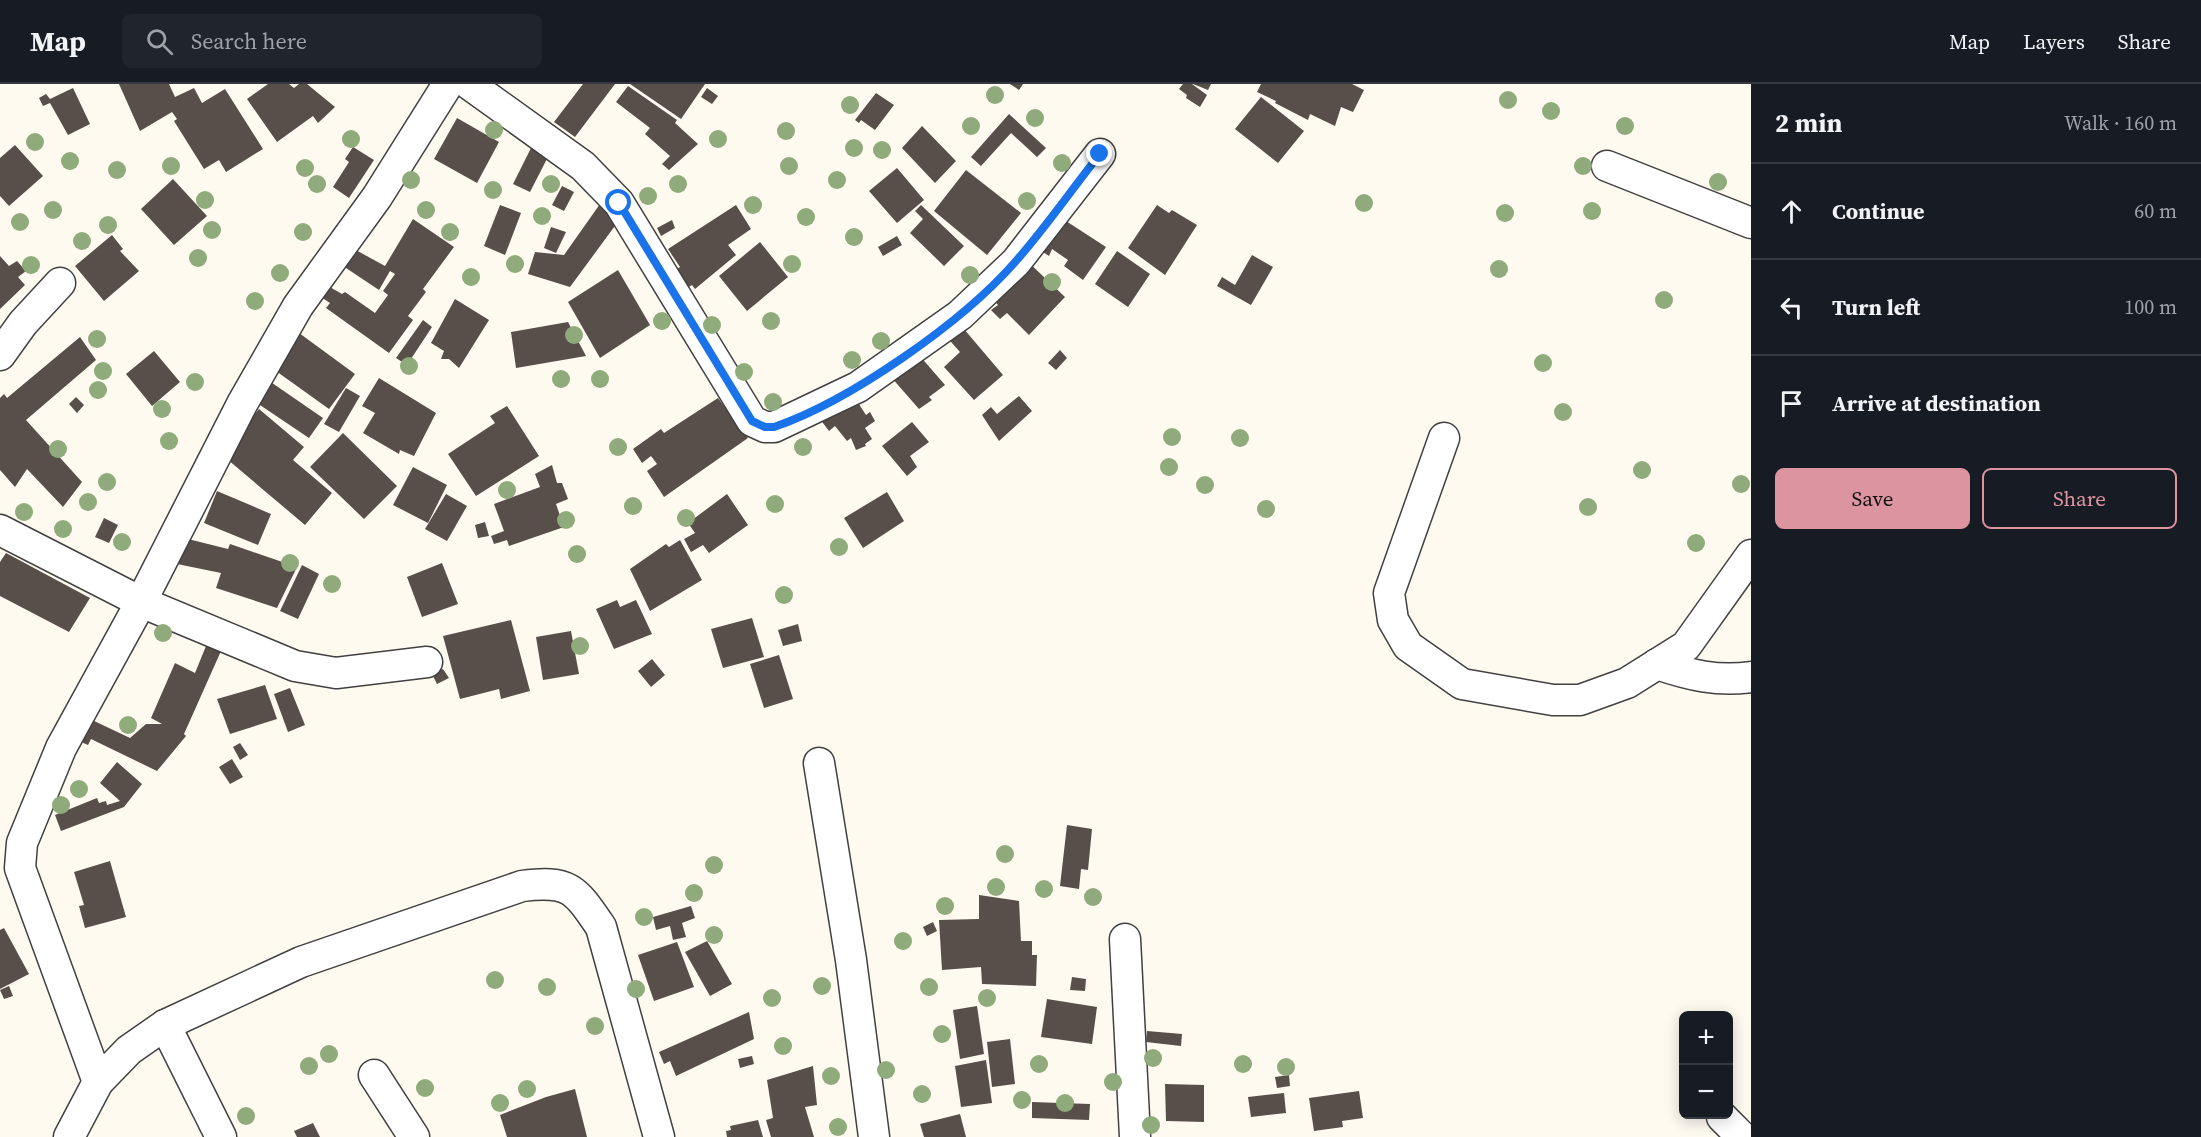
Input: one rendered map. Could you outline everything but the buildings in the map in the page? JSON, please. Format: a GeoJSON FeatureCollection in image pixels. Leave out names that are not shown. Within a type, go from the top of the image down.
{"type":"FeatureCollection","features":[{"type":"Feature","properties":{"kind":"street"},"geometry":{"type":"LineString","coordinates":[[98,1082],[20,868],[22,843],[61,748],[141,602],[242,404],[298,306],[377,197],[448,84]]}},
{"type":"Feature","properties":{"kind":"street"},"geometry":{"type":"LineString","coordinates":[[469,84],[583,166],[619,203],[752,421],[765,427],[787,423],[858,387],[960,315],[1016,262],[1100,154]]}},
{"type":"Feature","properties":{"kind":"street"},"geometry":{"type":"LineString","coordinates":[[1607,166],[1751,223]]}},
{"type":"Feature","properties":{"kind":"street"},"geometry":{"type":"LineString","coordinates":[[0,355],[23,323],[60,283]]}},
{"type":"Feature","properties":{"kind":"street"},"geometry":{"type":"LineString","coordinates":[[1444,438],[1389,593],[1393,620],[1408,646],[1462,684],[1553,700],[1580,700],[1628,683],[1686,645],[1751,555]]}},
{"type":"Feature","properties":{"kind":"street"},"geometry":{"type":"LineString","coordinates":[[0,530],[141,602],[295,666],[336,673],[428,662]]}},
{"type":"Feature","properties":{"kind":"street"},"geometry":{"type":"LineString","coordinates":[[1657,664],[1683,674],[1726,681],[1751,677]]}},
{"type":"Feature","properties":{"kind":"street"},"geometry":{"type":"LineString","coordinates":[[819,763],[851,960],[874,1137]]}},
{"type":"Feature","properties":{"kind":"street"},"geometry":{"type":"LineString","coordinates":[[69,1137],[98,1082],[129,1050],[165,1025],[301,962],[522,886],[544,883],[562,885],[581,897],[601,927],[659,1137]]}},
{"type":"Feature","properties":{"kind":"street"},"geometry":{"type":"LineString","coordinates":[[1125,939],[1136,1137]]}},
{"type":"Feature","properties":{"kind":"street"},"geometry":{"type":"LineString","coordinates":[[165,1025],[221,1137]]}},
{"type":"Feature","properties":{"kind":"street"},"geometry":{"type":"LineString","coordinates":[[374,1075],[414,1137]]}},
{"type":"Feature","properties":{"kind":"route"},"geometry":{"type":"LineString","coordinates":[[619,203],[752,421],[765,427],[774,427],[787,423],[858,387],[960,315],[1016,262],[1100,154]]}}]}
